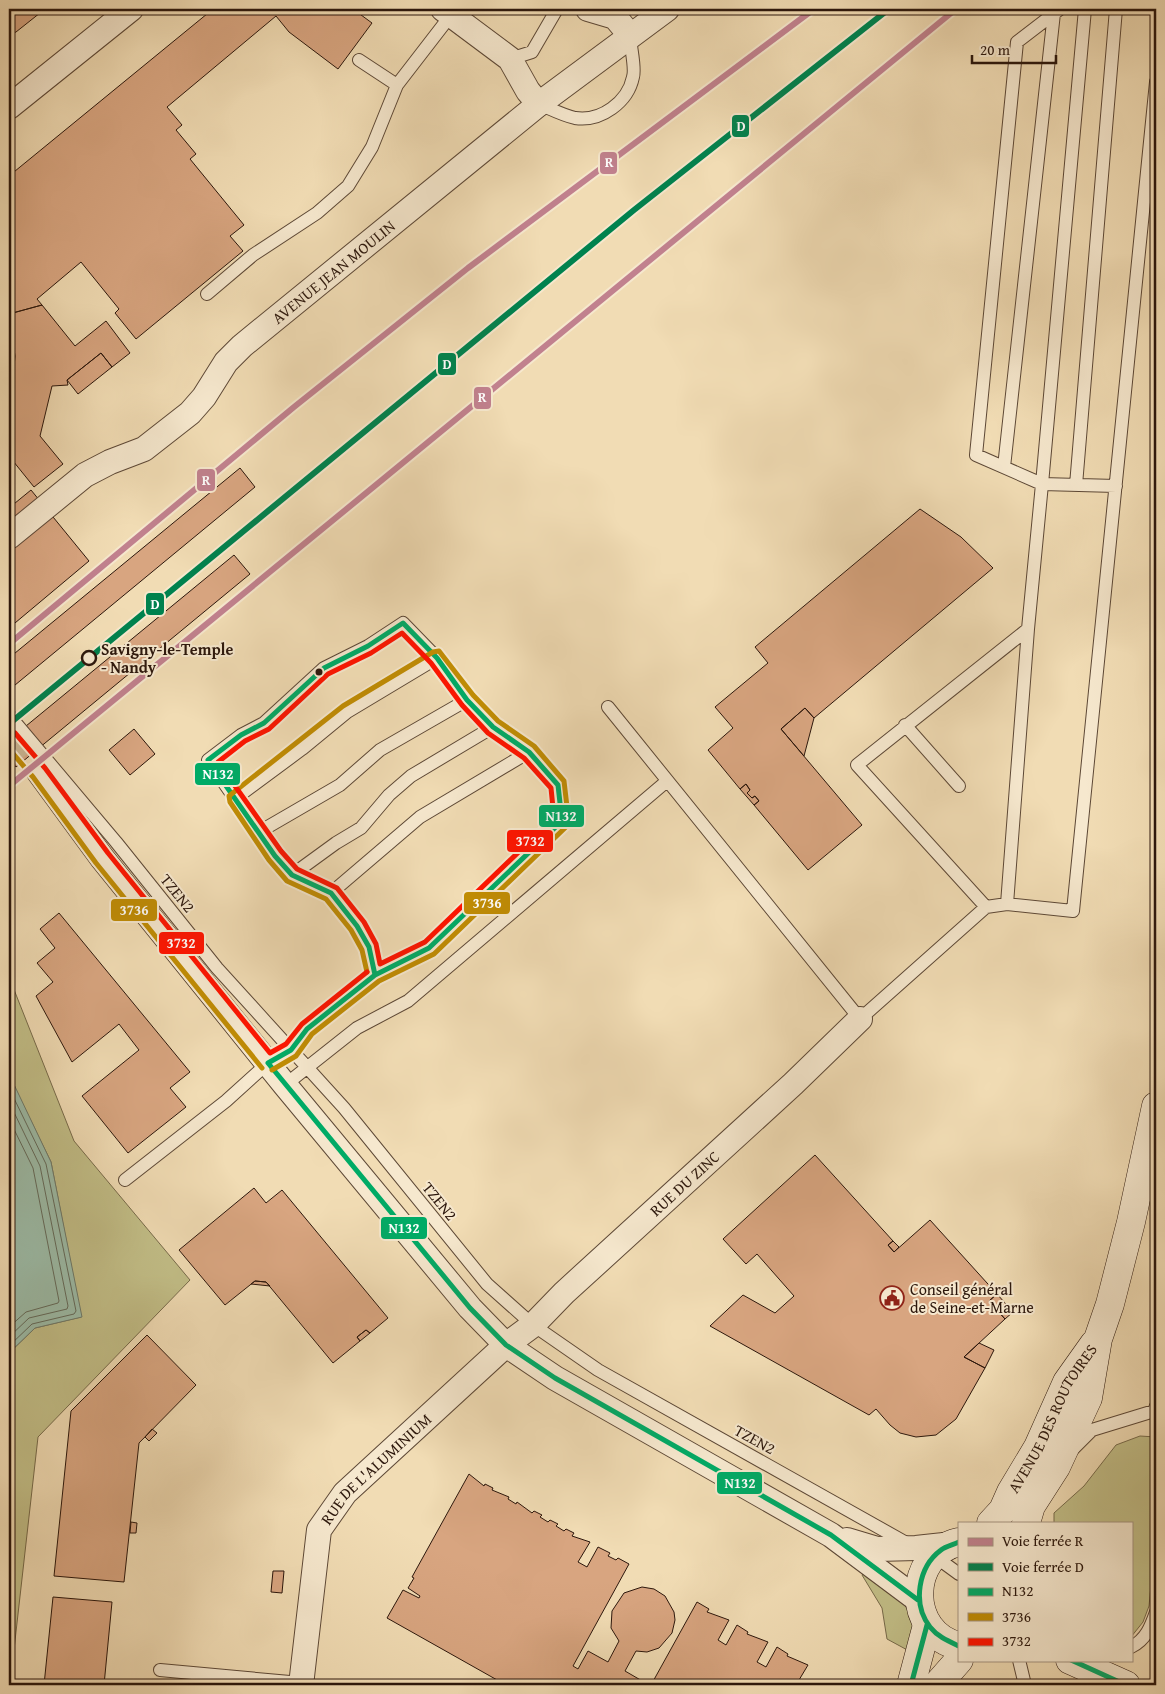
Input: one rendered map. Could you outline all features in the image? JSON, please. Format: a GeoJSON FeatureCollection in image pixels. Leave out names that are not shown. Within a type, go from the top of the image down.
{"type":"FeatureCollection","features":[{"type":"Feature","properties":{"kind":"street"},"geometry":{"type":"LineString","coordinates":[[9,107],[131,9]]}},
{"type":"Feature","properties":{"kind":"street"},"geometry":{"type":"LineString","coordinates":[[588,9],[615,17],[630,35]]}},
{"type":"Feature","properties":{"kind":"street","name":"AVENUE JEAN MOULIN"},"geometry":{"type":"LineString","coordinates":[[9,537],[85,474],[144,449],[159,438],[190,413],[204,397],[226,362],[242,346],[539,104],[667,9]]}},
{"type":"Feature","properties":{"kind":"street"},"geometry":{"type":"LineString","coordinates":[[447,12],[510,59],[528,91],[539,104]]}},
{"type":"Feature","properties":{"kind":"street"},"geometry":{"type":"LineString","coordinates":[[39,772],[102,858],[285,1085],[470,1308],[506,1345],[555,1378],[831,1535],[918,1600]]}},
{"type":"Feature","properties":{"kind":"street","name":"RUE DU ZINC"},"geometry":{"type":"LineString","coordinates":[[506,1345],[533,1325],[564,1293],[793,1084],[860,1019]]}},
{"type":"Feature","properties":{"kind":"street","name":"AVENUE DES ROUTOIRES"},"geometry":{"type":"LineString","coordinates":[[1026,1522],[1031,1506],[1056,1467],[1088,1398],[1098,1339],[1110,1304],[1131,1222],[1156,1106]]}},
{"type":"Feature","properties":{"kind":"street","name":"AVENUE DES ROUTOIRES"},"geometry":{"type":"LineString","coordinates":[[992,1522],[1003,1510],[1011,1492],[1038,1447],[1067,1382],[1098,1339]]}},
{"type":"Feature","properties":{"kind":"street","name":"RUE DE L'ALUMINIUM"},"geometry":{"type":"LineString","coordinates":[[301,1684],[319,1530],[345,1493],[506,1345]]}},
{"type":"Feature","properties":{"kind":"street"},"geometry":{"type":"LineString","coordinates":[[831,1535],[877,1549],[941,1547]]}},
{"type":"Feature","properties":{"kind":"street"},"geometry":{"type":"LineString","coordinates":[[941,1547],[924,1568],[917,1591],[918,1600],[927,1625],[939,1636],[958,1646]]}},
{"type":"Feature","properties":{"kind":"street"},"geometry":{"type":"LineString","coordinates":[[911,1685],[927,1625]]}},
{"type":"Feature","properties":{"kind":"street"},"geometry":{"type":"LineString","coordinates":[[937,1685],[958,1661]]}},
{"type":"Feature","properties":{"kind":"street"},"geometry":{"type":"LineString","coordinates":[[1074,1662],[1126,1685]]}},
{"type":"Feature","properties":{"kind":"street"},"geometry":{"type":"LineString","coordinates":[[1110,1662],[1139,1685]]}},
{"type":"Feature","properties":{"kind":"lane"},"geometry":{"type":"LineString","coordinates":[[510,59],[532,52],[557,9]]}},
{"type":"Feature","properties":{"kind":"lane"},"geometry":{"type":"LineString","coordinates":[[1007,904],[1028,629],[1085,9]]}},
{"type":"Feature","properties":{"kind":"lane"},"geometry":{"type":"LineString","coordinates":[[1076,485],[1116,9]]}},
{"type":"Feature","properties":{"kind":"lane"},"geometry":{"type":"LineString","coordinates":[[1004,467],[1057,11]]}},
{"type":"Feature","properties":{"kind":"lane"},"geometry":{"type":"LineString","coordinates":[[1057,11],[1017,42],[976,455],[1042,484],[1116,486]]}},
{"type":"Feature","properties":{"kind":"lane"},"geometry":{"type":"LineString","coordinates":[[207,294],[253,255],[317,213],[348,186],[372,147],[397,85],[447,12]]}},
{"type":"Feature","properties":{"kind":"lane"},"geometry":{"type":"LineString","coordinates":[[539,104],[555,112],[577,118],[602,115],[624,99],[634,76],[630,35]]}},
{"type":"Feature","properties":{"kind":"lane"},"geometry":{"type":"LineString","coordinates":[[358,60],[397,85]]}},
{"type":"Feature","properties":{"kind":"lane"},"geometry":{"type":"LineString","coordinates":[[608,706],[860,1019],[986,907],[1007,904],[1073,911],[1156,82]]}},
{"type":"Feature","properties":{"kind":"lane"},"geometry":{"type":"LineString","coordinates":[[125,1180],[226,1101],[268,1063],[291,1050],[307,1029],[375,975],[429,948],[562,821],[558,785],[529,752],[493,726],[467,700],[437,658],[403,623],[368,646],[324,668],[264,723],[241,735],[208,760],[292,875],[331,894],[357,926],[369,947],[375,975]]}},
{"type":"Feature","properties":{"kind":"lane"},"geometry":{"type":"LineString","coordinates":[[986,907],[857,765],[1028,629]]}},
{"type":"Feature","properties":{"kind":"lane"},"geometry":{"type":"LineString","coordinates":[[236,798],[302,750],[347,712],[437,658]]}},
{"type":"Feature","properties":{"kind":"lane"},"geometry":{"type":"LineString","coordinates":[[259,832],[340,785],[380,750],[467,700]]}},
{"type":"Feature","properties":{"kind":"lane","name":"TZEN2"},"geometry":{"type":"LineString","coordinates":[[9,715],[116,842],[217,968],[344,1108],[487,1284],[533,1325],[598,1370],[941,1547],[958,1572]]}},
{"type":"Feature","properties":{"kind":"lane"},"geometry":{"type":"LineString","coordinates":[[905,725],[959,786]]}},
{"type":"Feature","properties":{"kind":"lane"},"geometry":{"type":"LineString","coordinates":[[292,875],[336,843],[361,828],[389,795],[411,776],[493,726]]}},
{"type":"Feature","properties":{"kind":"lane"},"geometry":{"type":"LineString","coordinates":[[331,894],[420,817],[529,752]]}},
{"type":"Feature","properties":{"kind":"lane"},"geometry":{"type":"LineString","coordinates":[[285,1085],[357,1028],[408,1001],[668,781]]}},
{"type":"Feature","properties":{"kind":"lane"},"geometry":{"type":"LineString","coordinates":[[1056,1467],[1092,1430],[1154,1411],[1156,1406]]}},
{"type":"Feature","properties":{"kind":"lane"},"geometry":{"type":"LineString","coordinates":[[1132,1646],[1138,1643],[1151,1628],[1156,1612]]}},
{"type":"Feature","properties":{"kind":"lane"},"geometry":{"type":"LineString","coordinates":[[1019,1662],[1025,1685]]}},
{"type":"Feature","properties":{"kind":"lane"},"geometry":{"type":"LineString","coordinates":[[160,1670],[301,1684]]}},
{"type":"Feature","properties":{"kind":"shaded area"},"geometry":{"type":"Polygon","coordinates":[[[9,977],[74,1141],[190,1280],[38,1437],[10,1685],[9,1353],[35,1328],[81,1317],[51,1162],[10,1078],[9,977]]]}},
{"type":"Feature","properties":{"kind":"shaded area"},"geometry":{"type":"Polygon","coordinates":[[[1140,1436],[1156,1437],[1156,1534],[1149,1606],[1143,1622],[1132,1636],[1132,1522],[1054,1522],[1054,1513],[1084,1486],[1116,1445],[1140,1436]]]}},
{"type":"Feature","properties":{"kind":"shaded area"},"geometry":{"type":"Polygon","coordinates":[[[865,1571],[903,1602],[914,1621],[911,1652],[887,1639],[882,1608],[862,1575],[865,1571]]]}},
{"type":"Feature","properties":{"kind":"water"},"geometry":{"type":"Polygon","coordinates":[[[9,1074],[51,1162],[82,1317],[35,1328],[9,1353],[9,1074]]]}},
{"type":"Feature","properties":{"kind":"building"},"geometry":{"type":"Polygon","coordinates":[[[9,9],[45,9],[16,32],[9,35],[9,9]]]}},
{"type":"Feature","properties":{"kind":"building"},"geometry":{"type":"Polygon","coordinates":[[[213,9],[353,9],[372,23],[338,69],[289,32],[276,16],[167,107],[182,125],[176,130],[196,154],[190,159],[244,225],[230,236],[243,251],[136,339],[115,313],[119,309],[81,262],[37,299],[42,305],[9,314],[9,176],[213,9]]]}},
{"type":"Feature","properties":{"kind":"building"},"geometry":{"type":"Polygon","coordinates":[[[42,305],[75,346],[106,321],[130,353],[112,367],[101,353],[67,380],[68,385],[52,386],[40,436],[63,464],[34,487],[9,456],[9,410],[13,396],[12,386],[9,386],[9,366],[14,367],[15,356],[9,314],[42,305]]]}},
{"type":"Feature","properties":{"kind":"building"},"geometry":{"type":"Polygon","coordinates":[[[101,353],[112,367],[78,394],[67,380],[101,353]]]}},
{"type":"Feature","properties":{"kind":"building"},"geometry":{"type":"Polygon","coordinates":[[[240,468],[255,487],[9,690],[9,658],[240,468]]]}},
{"type":"Feature","properties":{"kind":"building"},"geometry":{"type":"Polygon","coordinates":[[[31,490],[89,561],[9,628],[9,508],[31,490]]]}},
{"type":"Feature","properties":{"kind":"building"},"geometry":{"type":"Polygon","coordinates":[[[920,509],[961,537],[993,568],[814,718],[805,708],[781,729],[862,825],[808,870],[754,805],[759,801],[755,796],[752,798],[747,793],[750,790],[746,784],[740,789],[708,750],[733,728],[715,707],[768,663],[755,647],[920,509]]]}},
{"type":"Feature","properties":{"kind":"building"},"geometry":{"type":"Polygon","coordinates":[[[234,555],[250,574],[16,767],[9,758],[9,740],[234,555]]]}},
{"type":"Feature","properties":{"kind":"building"},"geometry":{"type":"Polygon","coordinates":[[[805,708],[814,718],[804,756],[781,729],[805,708]]]}},
{"type":"Feature","properties":{"kind":"building"},"geometry":{"type":"Polygon","coordinates":[[[134,729],[155,754],[130,775],[109,750],[134,729]]]}},
{"type":"Feature","properties":{"kind":"building"},"geometry":{"type":"Polygon","coordinates":[[[746,784],[750,790],[747,793],[752,798],[755,796],[759,801],[754,805],[740,789],[746,784]]]}},
{"type":"Feature","properties":{"kind":"building"},"geometry":{"type":"Polygon","coordinates":[[[59,913],[190,1072],[170,1088],[186,1107],[128,1153],[82,1096],[139,1050],[119,1024],[72,1062],[36,996],[53,982],[37,963],[55,948],[40,929],[59,913]]]}},
{"type":"Feature","properties":{"kind":"building","name":"Conseil général de Seine-et-Marne"},"geometry":{"type":"Polygon","coordinates":[[[815,1155],[893,1241],[888,1245],[894,1252],[930,1220],[997,1294],[989,1301],[1005,1319],[964,1357],[985,1368],[956,1419],[936,1435],[916,1437],[900,1433],[876,1409],[869,1415],[710,1326],[743,1295],[775,1313],[794,1296],[757,1254],[746,1264],[723,1239],[815,1155]]]}},
{"type":"Feature","properties":{"kind":"building"},"geometry":{"type":"Polygon","coordinates":[[[254,1188],[266,1203],[282,1190],[388,1318],[370,1333],[366,1330],[357,1337],[360,1341],[333,1363],[266,1282],[255,1281],[225,1305],[179,1250],[254,1188]]]}},
{"type":"Feature","properties":{"kind":"building"},"geometry":{"type":"Polygon","coordinates":[[[893,1241],[899,1247],[894,1252],[888,1245],[893,1241]]]}},
{"type":"Feature","properties":{"kind":"building"},"geometry":{"type":"Polygon","coordinates":[[[255,1281],[266,1282],[270,1286],[251,1284],[255,1281]]]}},
{"type":"Feature","properties":{"kind":"building"},"geometry":{"type":"Polygon","coordinates":[[[997,1294],[1013,1312],[1005,1319],[989,1301],[997,1294]]]}},
{"type":"Feature","properties":{"kind":"building"},"geometry":{"type":"Polygon","coordinates":[[[366,1330],[370,1333],[360,1341],[357,1337],[366,1330]]]}},
{"type":"Feature","properties":{"kind":"building"},"geometry":{"type":"Polygon","coordinates":[[[147,1335],[196,1385],[139,1443],[124,1582],[54,1576],[71,1411],[147,1335]]]}},
{"type":"Feature","properties":{"kind":"building"},"geometry":{"type":"Polygon","coordinates":[[[979,1343],[994,1350],[985,1368],[964,1357],[979,1343]]]}},
{"type":"Feature","properties":{"kind":"building"},"geometry":{"type":"Polygon","coordinates":[[[152,1429],[157,1433],[149,1441],[145,1437],[152,1429]]]}},
{"type":"Feature","properties":{"kind":"building"},"geometry":{"type":"Polygon","coordinates":[[[469,1474],[484,1486],[485,1484],[493,1488],[492,1490],[509,1497],[508,1499],[516,1504],[517,1502],[532,1513],[534,1511],[542,1515],[540,1517],[548,1522],[550,1520],[558,1524],[556,1526],[564,1531],[566,1529],[574,1533],[572,1536],[590,1542],[578,1562],[587,1567],[598,1547],[610,1553],[608,1556],[616,1560],[618,1558],[629,1564],[573,1666],[578,1669],[588,1651],[608,1662],[619,1641],[611,1628],[612,1611],[624,1593],[642,1587],[654,1589],[665,1596],[674,1612],[675,1620],[672,1633],[659,1648],[647,1652],[636,1651],[625,1671],[644,1682],[643,1685],[506,1685],[387,1618],[403,1590],[419,1598],[420,1596],[408,1588],[414,1578],[412,1577],[469,1474]]]}},
{"type":"Feature","properties":{"kind":"building"},"geometry":{"type":"Polygon","coordinates":[[[131,1522],[137,1523],[136,1533],[130,1533],[131,1522]]]}},
{"type":"Feature","properties":{"kind":"building"},"geometry":{"type":"Polygon","coordinates":[[[273,1571],[284,1571],[282,1593],[271,1592],[273,1571]]]}},
{"type":"Feature","properties":{"kind":"building"},"geometry":{"type":"Polygon","coordinates":[[[53,1597],[112,1602],[104,1685],[44,1685],[53,1597]]]}},
{"type":"Feature","properties":{"kind":"building"},"geometry":{"type":"Polygon","coordinates":[[[697,1602],[709,1609],[707,1612],[729,1620],[718,1640],[726,1645],[737,1625],[748,1632],[747,1634],[768,1642],[757,1662],[766,1667],[777,1647],[788,1654],[787,1656],[808,1665],[796,1685],[651,1685],[697,1602]]]}},
{"type":"Feature","properties":{"kind":"tunnel"},"geometry":{"type":"LineString","coordinates":[[9,738],[39,772]]}},
{"type":"Feature","properties":{"kind":"rail line","name":"R"},"geometry":{"type":"LineString","coordinates":[[9,644],[294,407],[468,268],[814,9]]}},
{"type":"Feature","properties":{"kind":"rail line","name":"D"},"geometry":{"type":"LineString","coordinates":[[9,724],[634,210],[889,9]]}},
{"type":"Feature","properties":{"kind":"rail line","name":"R"},"geometry":{"type":"LineString","coordinates":[[9,786],[956,9]]}},
{"type":"Feature","properties":{"kind":"transit line","name":"N132"},"geometry":{"type":"LineString","coordinates":[[403,623],[437,658],[467,700],[493,727],[529,752],[558,785],[562,821],[429,948],[375,975],[369,947],[357,926],[331,893],[292,875],[275,856],[208,760],[241,735],[264,723],[324,668],[368,646],[403,623]]}},
{"type":"Feature","properties":{"kind":"transit line","name":"3732"},"geometry":{"type":"LineString","coordinates":[[402,633],[431,663],[462,705],[488,733],[524,758],[551,788],[554,818],[425,942],[380,964],[376,944],[364,922],[337,888],[297,869],[281,851],[218,762],[245,741],[269,729],[328,674],[371,653],[402,633]]}},
{"type":"Feature","properties":{"kind":"transit line","name":"3736"},"geometry":{"type":"LineString","coordinates":[[272,1070],[296,1056],[312,1034],[379,981],[434,954],[569,824],[564,781],[534,746],[498,721],[473,695],[439,651],[433,652],[343,706],[229,796],[230,802],[269,860],[287,881],[326,899],[351,930],[362,950],[367,972]]}},
{"type":"Feature","properties":{"kind":"transit line","name":"3732"},"geometry":{"type":"LineString","coordinates":[[15,733],[45,768],[108,853],[270,1053],[286,1044],[302,1024],[367,972]]}},
{"type":"Feature","properties":{"kind":"transit line","name":"3736"},"geometry":{"type":"LineString","coordinates":[[9,749],[33,777],[96,863],[262,1068]]}},
{"type":"Feature","properties":{"kind":"transit line","name":"N132"},"geometry":{"type":"LineString","coordinates":[[268,1063],[291,1050],[307,1029],[375,975]]}},
{"type":"Feature","properties":{"kind":"transit line","name":"N132"},"geometry":{"type":"LineString","coordinates":[[268,1063],[470,1308],[506,1345],[555,1378],[831,1535],[918,1600]]}},
{"type":"Feature","properties":{"kind":"transit line","name":"N132"},"geometry":{"type":"LineString","coordinates":[[958,1542],[943,1549],[933,1557],[927,1566],[920,1586],[921,1608],[924,1618],[940,1636],[958,1646]]}},
{"type":"Feature","properties":{"kind":"transit line","name":"N132"},"geometry":{"type":"LineString","coordinates":[[911,1685],[927,1625]]}},
{"type":"Feature","properties":{"kind":"transit line","name":"N132"},"geometry":{"type":"LineString","coordinates":[[1075,1662],[1126,1685]]}},
{"type":"Feature","properties":{"kind":"place","name":"Savigny-le-Temple - Nandy"},"geometry":{"type":"Point","coordinates":[89,658]}},
{"type":"Feature","properties":{"kind":"place","name":"Conseil général de Seine-et-Marne"},"geometry":{"type":"Point","coordinates":[892,1298]}}]}
